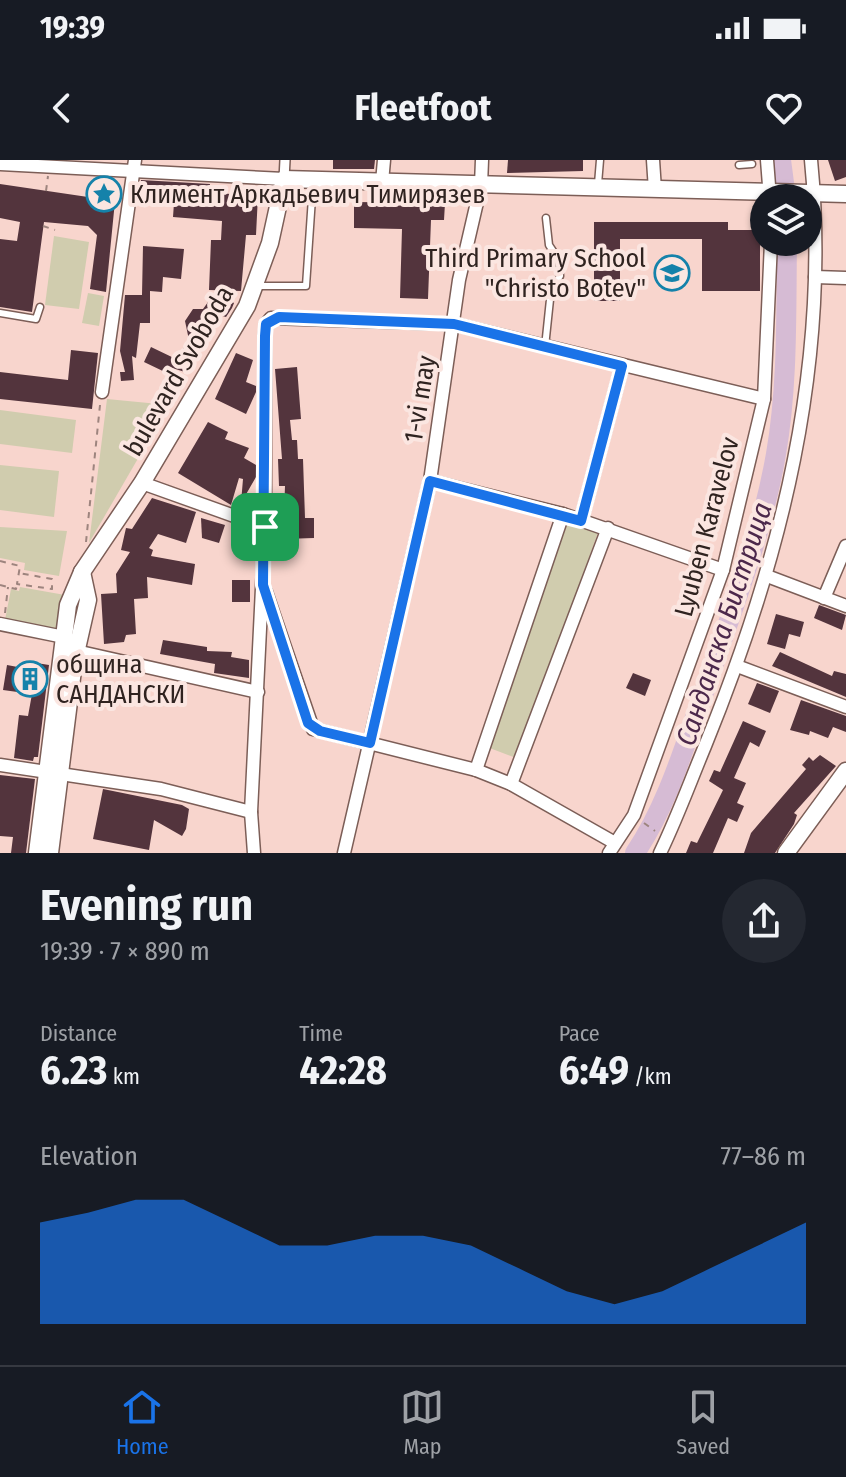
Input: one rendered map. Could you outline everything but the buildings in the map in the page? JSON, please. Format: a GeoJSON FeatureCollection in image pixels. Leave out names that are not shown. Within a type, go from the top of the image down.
{"type":"FeatureCollection","features":[{"type":"Feature","properties":{"kind":"street"},"geometry":{"type":"LineString","coordinates":[[284,179],[285,160]]}},
{"type":"Feature","properties":{"kind":"street"},"geometry":{"type":"LineString","coordinates":[[382,182],[384,160]]}},
{"type":"Feature","properties":{"kind":"street","name":"1-vi may"},"geometry":{"type":"LineString","coordinates":[[344,853],[430,481],[459,280],[481,185],[482,160]]}},
{"type":"Feature","properties":{"kind":"street"},"geometry":{"type":"LineString","coordinates":[[653,160],[655,190]]}},
{"type":"Feature","properties":{"kind":"street"},"geometry":{"type":"LineString","coordinates":[[767,160],[769,184]]}},
{"type":"Feature","properties":{"kind":"street"},"geometry":{"type":"LineString","coordinates":[[810,184],[811,160]]}},
{"type":"Feature","properties":{"kind":"street"},"geometry":{"type":"LineString","coordinates":[[0,164],[134,166],[284,179],[750,194]]}},
{"type":"Feature","properties":{"kind":"street"},"geometry":{"type":"LineString","coordinates":[[102,392],[134,166]]}},
{"type":"Feature","properties":{"kind":"street","name":"bulevard Svoboda"},"geometry":{"type":"LineString","coordinates":[[50,853],[68,605],[82,572],[142,483],[247,306],[270,243],[284,179]]}},
{"type":"Feature","properties":{"kind":"street"},"geometry":{"type":"LineString","coordinates":[[822,194],[846,194]]}},
{"type":"Feature","properties":{"kind":"street","name":"Lyuben Karavelov"},"geometry":{"type":"LineString","coordinates":[[612,848],[634,815],[723,570],[764,399],[770,256]]}},
{"type":"Feature","properties":{"kind":"street"},"geometry":{"type":"LineString","coordinates":[[660,853],[737,666],[767,576],[795,465],[807,394],[814,256]]}},
{"type":"Feature","properties":{"kind":"street"},"geometry":{"type":"LineString","coordinates":[[815,277],[846,278]]}},
{"type":"Feature","properties":{"kind":"street"},"geometry":{"type":"LineString","coordinates":[[254,853],[251,812],[265,527],[265,336],[271,318],[454,324],[764,399]]}},
{"type":"Feature","properties":{"kind":"street"},"geometry":{"type":"LineString","coordinates":[[581,521],[622,366]]}},
{"type":"Feature","properties":{"kind":"street"},"geometry":{"type":"LineString","coordinates":[[430,481],[563,514],[723,570]]}},
{"type":"Feature","properties":{"kind":"street"},"geometry":{"type":"LineString","coordinates":[[142,483],[265,527]]}},
{"type":"Feature","properties":{"kind":"street"},"geometry":{"type":"LineString","coordinates":[[476,770],[563,514]]}},
{"type":"Feature","properties":{"kind":"street"},"geometry":{"type":"LineString","coordinates":[[511,784],[608,528]]}},
{"type":"Feature","properties":{"kind":"street"},"geometry":{"type":"LineString","coordinates":[[824,598],[846,546]]}},
{"type":"Feature","properties":{"kind":"street","name":"bulevard Svoboda"},"geometry":{"type":"LineString","coordinates":[[37,853],[88,600],[82,572]]}},
{"type":"Feature","properties":{"kind":"street"},"geometry":{"type":"LineString","coordinates":[[767,576],[846,606]]}},
{"type":"Feature","properties":{"kind":"street"},"geometry":{"type":"LineString","coordinates":[[263,585],[308,723],[320,731],[476,770],[511,784],[612,848]]}},
{"type":"Feature","properties":{"kind":"street"},"geometry":{"type":"LineString","coordinates":[[2,624],[64,637],[76,651],[258,692]]}},
{"type":"Feature","properties":{"kind":"street"},"geometry":{"type":"LineString","coordinates":[[737,666],[846,707]]}},
{"type":"Feature","properties":{"kind":"street"},"geometry":{"type":"LineString","coordinates":[[0,765],[161,789],[251,812]]}},
{"type":"Feature","properties":{"kind":"street"},"geometry":{"type":"LineString","coordinates":[[786,853],[846,771]]}},
{"type":"Feature","properties":{"kind":"lane"},"geometry":{"type":"LineString","coordinates":[[598,188],[600,160]]}},
{"type":"Feature","properties":{"kind":"lane"},"geometry":{"type":"LineString","coordinates":[[739,165],[752,164]]}},
{"type":"Feature","properties":{"kind":"lane"},"geometry":{"type":"LineString","coordinates":[[254,286],[303,289],[306,286],[313,180]]}},
{"type":"Feature","properties":{"kind":"lane"},"geometry":{"type":"LineString","coordinates":[[545,347],[551,290],[560,276],[559,260],[549,245],[546,218]]}},
{"type":"Feature","properties":{"kind":"lane"},"geometry":{"type":"LineString","coordinates":[[0,313],[36,319],[40,307]]}},
{"type":"Feature","properties":{"kind":"path"},"geometry":{"type":"LineString","coordinates":[[46,185],[46,191]]}},
{"type":"Feature","properties":{"kind":"path"},"geometry":{"type":"LineString","coordinates":[[43,226],[55,230]]}},
{"type":"Feature","properties":{"kind":"path"},"geometry":{"type":"LineString","coordinates":[[86,542],[102,392]]}},
{"type":"Feature","properties":{"kind":"path"},"geometry":{"type":"LineString","coordinates":[[0,561],[20,566],[16,589],[0,585]]}},
{"type":"Feature","properties":{"kind":"path"},"geometry":{"type":"LineString","coordinates":[[17,584],[52,589],[52,579],[19,573]]}},
{"type":"Feature","properties":{"kind":"path"},"geometry":{"type":"LineString","coordinates":[[2,624],[8,587]]}},
{"type":"Feature","properties":{"kind":"path"},"geometry":{"type":"LineString","coordinates":[[634,815],[667,839]]}},
{"type":"Feature","properties":{"kind":"shaded area"},"geometry":{"type":"Polygon","coordinates":[[[54,236],[89,242],[79,309],[45,305],[54,236]]]}},
{"type":"Feature","properties":{"kind":"shaded area"},"geometry":{"type":"Polygon","coordinates":[[[88,293],[104,296],[99,326],[82,323],[88,293]]]}},
{"type":"Feature","properties":{"kind":"shaded area"},"geometry":{"type":"Polygon","coordinates":[[[107,399],[169,405],[89,543],[107,399]]]}},
{"type":"Feature","properties":{"kind":"shaded area"},"geometry":{"type":"Polygon","coordinates":[[[0,410],[76,420],[72,453],[0,444],[0,410]]]}},
{"type":"Feature","properties":{"kind":"shaded area"},"geometry":{"type":"Polygon","coordinates":[[[0,465],[59,471],[54,517],[0,510],[0,465]]]}},
{"type":"Feature","properties":{"kind":"shaded area"},"geometry":{"type":"Polygon","coordinates":[[[565,521],[598,532],[519,759],[487,747],[565,521]]]}},
{"type":"Feature","properties":{"kind":"shaded area"},"geometry":{"type":"Polygon","coordinates":[[[0,527],[67,531],[59,576],[24,570],[25,563],[0,558],[0,527]]]}},
{"type":"Feature","properties":{"kind":"shaded area"},"geometry":{"type":"Polygon","coordinates":[[[20,587],[65,595],[59,630],[5,620],[11,589],[19,591],[20,587]]]}},
{"type":"Feature","properties":{"kind":"waterway","name":"Санданска Бистрица"},"geometry":{"type":"LineString","coordinates":[[781,160],[784,184]]}},
{"type":"Feature","properties":{"kind":"waterway","name":"Санданска Бистрица"},"geometry":{"type":"LineString","coordinates":[[635,853],[657,815],[674,775],[763,515],[783,402],[787,256]]}},
{"type":"Feature","properties":{"kind":"place","name":"Климент Аркадьевич Тимирязев"},"geometry":{"type":"Point","coordinates":[104,194]}},
{"type":"Feature","properties":{"kind":"place","name":"Third Primary School \"Christo Botev\""},"geometry":{"type":"Point","coordinates":[672,273]}},
{"type":"Feature","properties":{"kind":"place","name":"община САНДАНСКИ"},"geometry":{"type":"Point","coordinates":[30,679]}},
{"type":"Feature","properties":{"kind":"route"},"geometry":{"type":"LineString","coordinates":[[271,318],[454,324],[622,366],[581,521],[430,481],[370,743],[313,729],[308,723],[263,585],[265,527],[265,336],[266,324],[271,318]]}}]}
